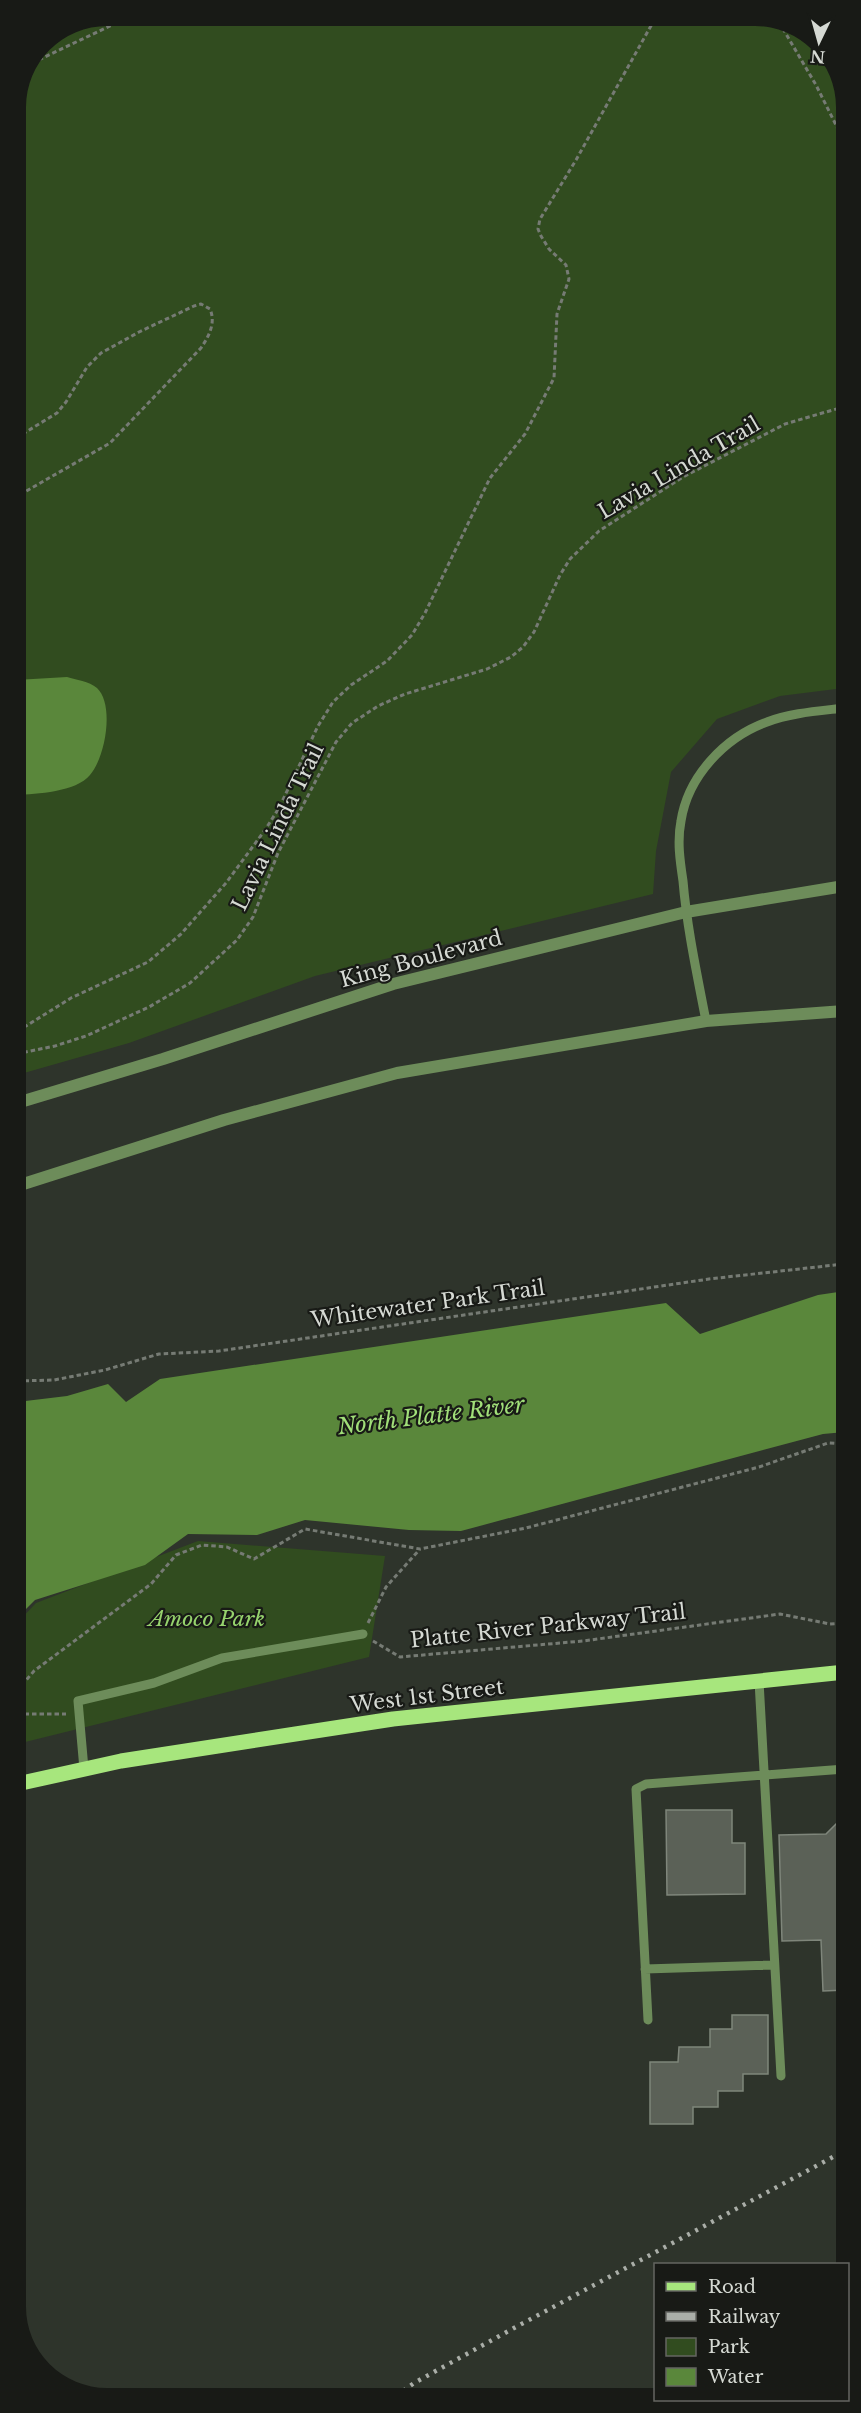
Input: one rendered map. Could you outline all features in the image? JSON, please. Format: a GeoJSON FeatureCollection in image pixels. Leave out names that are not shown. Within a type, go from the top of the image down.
{"type":"FeatureCollection","features":[{"type":"Feature","properties":{"kind":"main road","name":"West 1st Street"},"geometry":{"type":"LineString","coordinates":[[26,1782],[121,1761],[393,1719],[836,1673]]}},
{"type":"Feature","properties":{"kind":"street","name":"King Boulevard"},"geometry":{"type":"LineString","coordinates":[[26,1100],[163,1059],[393,984],[686,912],[836,887]]}},
{"type":"Feature","properties":{"kind":"street"},"geometry":{"type":"LineString","coordinates":[[26,1183],[224,1120],[397,1072],[706,1021],[836,1012]]}},
{"type":"Feature","properties":{"kind":"lane"},"geometry":{"type":"LineString","coordinates":[[706,1021],[686,912],[679,842],[681,820],[688,795],[701,772],[718,752],[746,731],[769,721],[836,709]]}},
{"type":"Feature","properties":{"kind":"lane"},"geometry":{"type":"LineString","coordinates":[[84,1769],[78,1701],[154,1683],[222,1658],[363,1634]]}},
{"type":"Feature","properties":{"kind":"lane"},"geometry":{"type":"LineString","coordinates":[[759,1681],[781,2076]]}},
{"type":"Feature","properties":{"kind":"lane"},"geometry":{"type":"LineString","coordinates":[[648,2020],[636,1789],[646,1784],[836,1770]]}},
{"type":"Feature","properties":{"kind":"lane"},"geometry":{"type":"LineString","coordinates":[[645,1969],[774,1965]]}},
{"type":"Feature","properties":{"kind":"path"},"geometry":{"type":"LineString","coordinates":[[41,59],[110,26]]}},
{"type":"Feature","properties":{"kind":"path"},"geometry":{"type":"LineString","coordinates":[[26,1024],[43,1016],[71,998],[148,962],[181,934],[226,883],[265,830],[279,808],[318,726],[333,702],[351,685],[387,661],[412,635],[425,613],[490,478],[525,434],[550,386],[555,372],[557,314],[569,279],[566,265],[541,236],[538,229],[540,219],[576,160],[651,26]]}},
{"type":"Feature","properties":{"kind":"path"},"geometry":{"type":"LineString","coordinates":[[785,32],[836,125]]}},
{"type":"Feature","properties":{"kind":"path"},"geometry":{"type":"LineString","coordinates":[[26,432],[57,413],[87,367],[108,348],[194,306],[201,304],[210,309],[211,330],[201,348],[110,443],[26,491]]}},
{"type":"Feature","properties":{"kind":"path","name":"Lavia Linda Trail"},"geometry":{"type":"LineString","coordinates":[[26,1052],[86,1036],[149,1007],[190,983],[237,940],[253,917],[273,864],[336,742],[352,723],[378,706],[405,694],[482,671],[511,657],[523,647],[534,632],[560,575],[570,560],[599,531],[683,477],[785,424],[836,409]]}},
{"type":"Feature","properties":{"kind":"path","name":"Whitewater Park Trail"},"geometry":{"type":"LineString","coordinates":[[26,1380],[64,1378],[105,1370],[159,1354],[219,1351],[709,1279],[836,1265]]}},
{"type":"Feature","properties":{"kind":"path"},"geometry":{"type":"LineString","coordinates":[[26,1680],[34,1671],[151,1584],[176,1555],[201,1545],[227,1547],[254,1559],[305,1529],[420,1549],[526,1528],[759,1467],[828,1443],[836,1443]]}},
{"type":"Feature","properties":{"kind":"path"},"geometry":{"type":"LineString","coordinates":[[363,1634],[386,1587],[420,1549]]}},
{"type":"Feature","properties":{"kind":"path","name":"Platte River Parkway Trail"},"geometry":{"type":"LineString","coordinates":[[363,1634],[400,1657],[583,1641],[780,1614],[836,1624]]}},
{"type":"Feature","properties":{"kind":"path"},"geometry":{"type":"LineString","coordinates":[[26,1714],[80,1714]]}},
{"type":"Feature","properties":{"kind":"green space"},"geometry":{"type":"Polygon","coordinates":[[[96,26],[760,26],[789,34],[789,72],[827,72],[833,86],[836,106],[836,689],[780,696],[717,719],[671,772],[656,851],[653,894],[315,976],[129,1043],[26,1072],[26,101],[28,86],[34,71],[42,57],[66,36],[96,26]]]}},
{"type":"Feature","properties":{"kind":"green space","name":"Amoco Park"},"geometry":{"type":"Polygon","coordinates":[[[198,1541],[385,1556],[369,1657],[26,1742],[26,1614],[36,1603],[198,1541]]]}},
{"type":"Feature","properties":{"kind":"water"},"geometry":{"type":"Polygon","coordinates":[[[67,677],[94,686],[102,696],[107,719],[104,744],[95,767],[84,781],[66,789],[26,794],[26,679],[67,677]]]}},
{"type":"Feature","properties":{"kind":"water","name":"North Platte River"},"geometry":{"type":"Polygon","coordinates":[[[836,1292],[836,1433],[823,1434],[461,1531],[409,1530],[305,1520],[257,1535],[188,1534],[145,1565],[35,1600],[26,1609],[26,1401],[67,1396],[108,1384],[126,1402],[160,1379],[666,1303],[700,1334],[818,1295],[836,1292]]]}},
{"type":"Feature","properties":{"kind":"building"},"geometry":{"type":"Polygon","coordinates":[[[666,1810],[732,1810],[732,1843],[745,1843],[745,1894],[667,1895],[666,1810]]]}},
{"type":"Feature","properties":{"kind":"building"},"geometry":{"type":"Polygon","coordinates":[[[836,1824],[836,1990],[823,1991],[821,1940],[782,1941],[779,1835],[826,1834],[836,1824]]]}},
{"type":"Feature","properties":{"kind":"building"},"geometry":{"type":"Polygon","coordinates":[[[732,2015],[768,2015],[768,2074],[743,2074],[743,2091],[718,2091],[718,2107],[693,2107],[693,2124],[650,2124],[650,2062],[678,2062],[679,2047],[710,2047],[710,2029],[732,2029],[732,2015]]]}},
{"type":"Feature","properties":{"kind":"railway"},"geometry":{"type":"LineString","coordinates":[[408,2387],[836,2155]]}}]}
